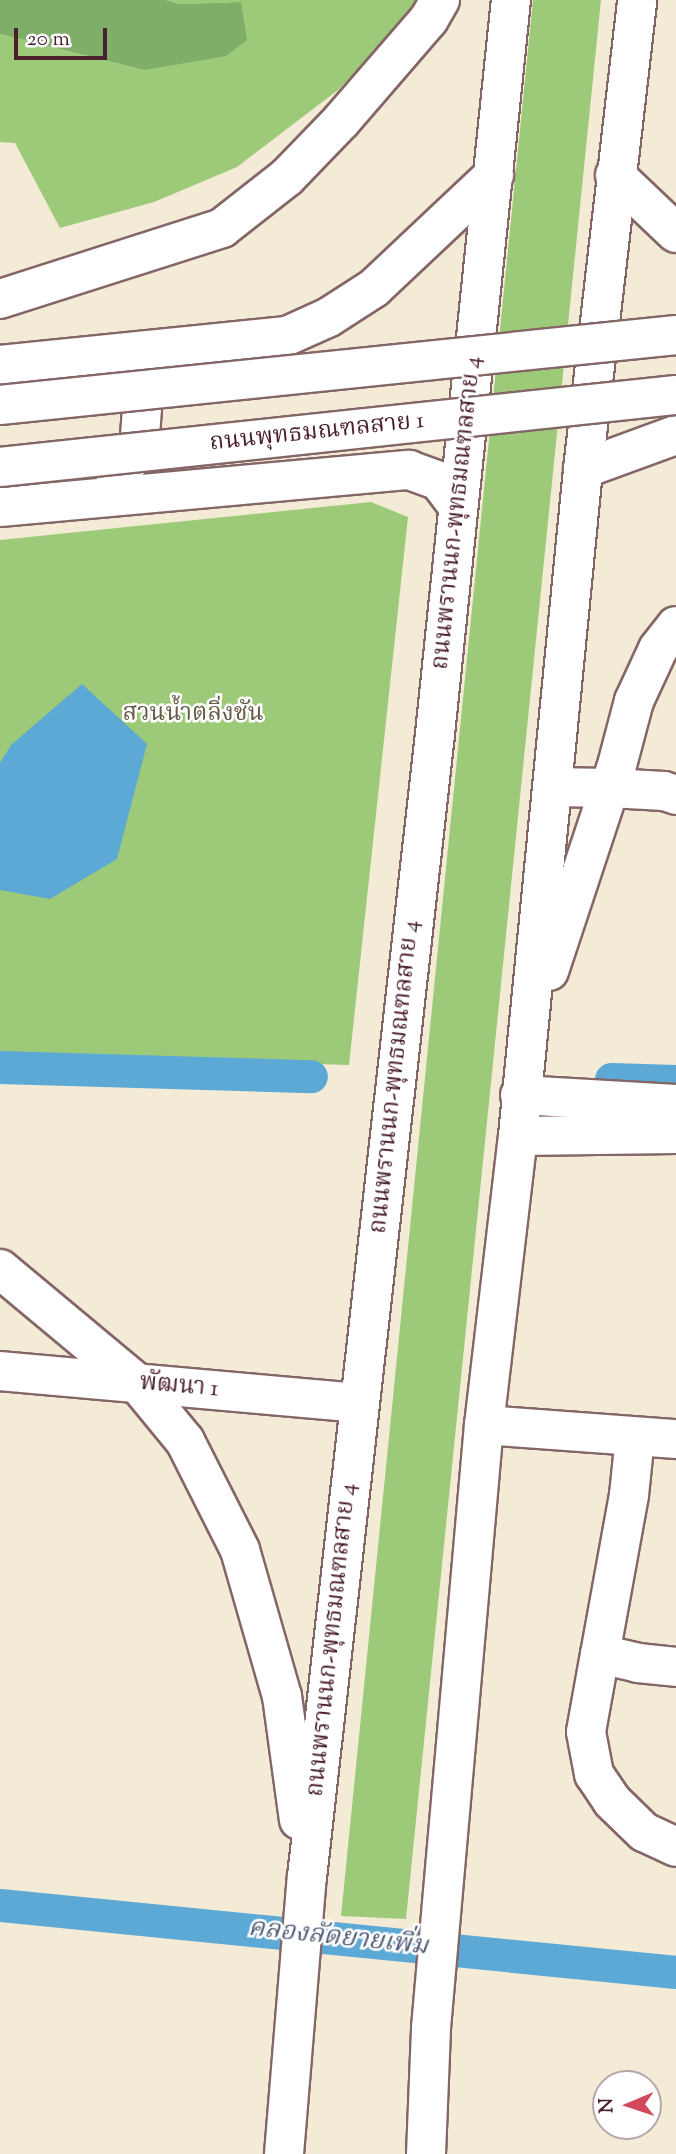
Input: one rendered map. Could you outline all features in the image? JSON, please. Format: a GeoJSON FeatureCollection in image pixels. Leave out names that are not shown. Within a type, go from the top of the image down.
{"type":"FeatureCollection","features":[{"type":"Feature","properties":{"kind":"main road"},"geometry":{"type":"LineString","coordinates":[[0,299],[222,228],[287,177],[341,121],[429,19],[440,0]]}},
{"type":"Feature","properties":{"kind":"main road","name":"ถนนพรานนก-พุทธมณฑลสาย 4"},"geometry":{"type":"LineString","coordinates":[[284,2154],[307,1877],[435,734],[511,0]]}},
{"type":"Feature","properties":{"kind":"main road"},"geometry":{"type":"LineString","coordinates":[[426,2154],[431,2028],[446,1887],[484,1425],[518,1136],[583,469],[637,0]]}},
{"type":"Feature","properties":{"kind":"main road"},"geometry":{"type":"LineString","coordinates":[[0,365],[88,354],[287,337],[329,317],[374,288],[494,175]]}},
{"type":"Feature","properties":{"kind":"main road"},"geometry":{"type":"LineString","coordinates":[[615,175],[676,233]]}},
{"type":"Feature","properties":{"kind":"main road"},"geometry":{"type":"LineString","coordinates":[[0,405],[676,335]]}},
{"type":"Feature","properties":{"kind":"main road"},"geometry":{"type":"LineString","coordinates":[[78,498],[121,473],[139,450],[142,408],[132,385],[118,366],[88,354]]}},
{"type":"Feature","properties":{"kind":"main road","name":"ถนนพุทธมณฑลสาย 1"},"geometry":{"type":"LineString","coordinates":[[0,467],[676,395]]}},
{"type":"Feature","properties":{"kind":"main road"},"geometry":{"type":"LineString","coordinates":[[583,469],[676,435]]}},
{"type":"Feature","properties":{"kind":"main road"},"geometry":{"type":"LineString","coordinates":[[0,507],[409,470],[439,481],[457,505]]}},
{"type":"Feature","properties":{"kind":"main road"},"geometry":{"type":"LineString","coordinates":[[526,1039],[610,788],[634,701],[658,649],[676,626]]}},
{"type":"Feature","properties":{"kind":"main road"},"geometry":{"type":"LineString","coordinates":[[552,787],[664,791],[676,795]]}},
{"type":"Feature","properties":{"kind":"main road"},"geometry":{"type":"LineString","coordinates":[[520,1095],[676,1104]]}},
{"type":"Feature","properties":{"kind":"main road"},"geometry":{"type":"LineString","coordinates":[[518,1136],[676,1134]]}},
{"type":"Feature","properties":{"kind":"main road"},"geometry":{"type":"LineString","coordinates":[[0,1269],[138,1384],[185,1441],[240,1550],[282,1696],[307,1877]]}},
{"type":"Feature","properties":{"kind":"main road","name":"พัฒนา 1"},"geometry":{"type":"LineString","coordinates":[[0,1371],[359,1403]]}},
{"type":"Feature","properties":{"kind":"main road"},"geometry":{"type":"LineString","coordinates":[[484,1425],[676,1439]]}},
{"type":"Feature","properties":{"kind":"main road"},"geometry":{"type":"LineString","coordinates":[[635,1437],[629,1494],[586,1732],[594,1774],[612,1801],[644,1832],[676,1847]]}},
{"type":"Feature","properties":{"kind":"main road"},"geometry":{"type":"LineString","coordinates":[[600,1654],[638,1663],[676,1667]]}},
{"type":"Feature","properties":{"kind":"green space"},"geometry":{"type":"Polygon","coordinates":[[[0,0],[166,0],[179,4],[241,2],[247,40],[226,56],[144,70],[0,34],[0,0]]]}},
{"type":"Feature","properties":{"kind":"green space"},"geometry":{"type":"Polygon","coordinates":[[[166,0],[423,0],[338,90],[237,167],[154,202],[60,228],[15,143],[0,142],[0,34],[144,70],[241,2],[179,4],[166,0]]]}},
{"type":"Feature","properties":{"kind":"green space"},"geometry":{"type":"Polygon","coordinates":[[[533,0],[601,0],[406,1919],[341,1916],[533,0]]]}},
{"type":"Feature","properties":{"kind":"green space","name":"สวนน้ำตลิ่งชัน"},"geometry":{"type":"Polygon","coordinates":[[[371,502],[408,517],[349,1065],[0,1055],[0,540],[371,502]]]}},
{"type":"Feature","properties":{"kind":"water"},"geometry":{"type":"Polygon","coordinates":[[[82,684],[147,744],[117,859],[50,899],[0,890],[0,763],[11,745],[82,684]]]}},
{"type":"Feature","properties":{"kind":"waterway"},"geometry":{"type":"LineString","coordinates":[[0,1067],[311,1076]]}},
{"type":"Feature","properties":{"kind":"waterway"},"geometry":{"type":"LineString","coordinates":[[611,1079],[676,1081]]}},
{"type":"Feature","properties":{"kind":"waterway","name":"คลองลัดยายเพิ่ม"},"geometry":{"type":"LineString","coordinates":[[0,1905],[676,1972]]}}]}
